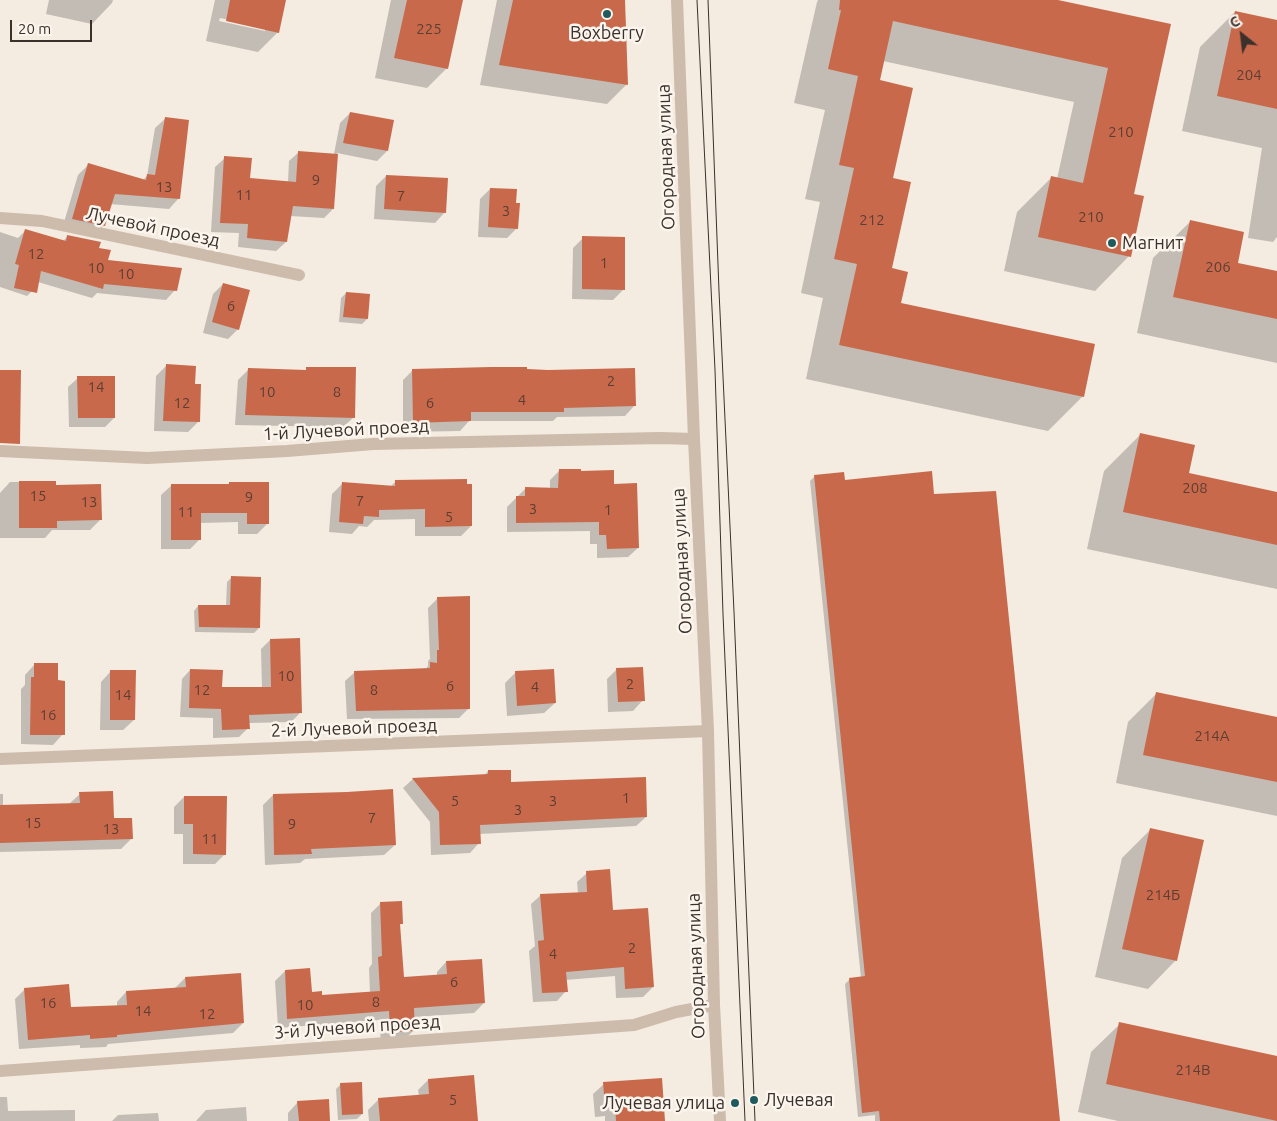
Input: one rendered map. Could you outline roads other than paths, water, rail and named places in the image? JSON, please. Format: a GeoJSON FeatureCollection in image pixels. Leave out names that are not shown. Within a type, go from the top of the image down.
{"type":"FeatureCollection","features":[{"type":"Feature","properties":{"kind":"street","name":"Огородная улица"},"geometry":{"type":"LineString","coordinates":[[677,0],[694,439],[708,731],[714,1005],[720,1121]]}},
{"type":"Feature","properties":{"kind":"street","name":"Лучевой проезд"},"geometry":{"type":"LineString","coordinates":[[0,218],[42,221],[299,275]]}},
{"type":"Feature","properties":{"kind":"street","name":"1-й Лучевой проезд"},"geometry":{"type":"LineString","coordinates":[[0,450],[147,458],[287,451],[373,444],[660,438],[694,439]]}},
{"type":"Feature","properties":{"kind":"street","name":"2-й Лучевой проезд"},"geometry":{"type":"LineString","coordinates":[[0,760],[708,731]]}},
{"type":"Feature","properties":{"kind":"street","name":"3-й Лучевой проезд"},"geometry":{"type":"LineString","coordinates":[[0,1070],[634,1025],[676,1012],[714,1005]]}},
{"type":"Feature","properties":{"kind":"tram line"},"geometry":{"type":"LineString","coordinates":[[697,0],[715,370],[723,614],[745,1121]]}},
{"type":"Feature","properties":{"kind":"tram line"},"geometry":{"type":"LineString","coordinates":[[708,0],[755,1121]]}},
{"type":"Feature","properties":{"kind":"place","name":"Boxberry"},"geometry":{"type":"Point","coordinates":[607,14]}},
{"type":"Feature","properties":{"kind":"place","name":"Магнит"},"geometry":{"type":"Point","coordinates":[1112,243]}},
{"type":"Feature","properties":{"kind":"place","name":"Лучевая"},"geometry":{"type":"Point","coordinates":[754,1100]}},
{"type":"Feature","properties":{"kind":"place","name":"Лучевая улица"},"geometry":{"type":"Point","coordinates":[735,1103]}}]}
